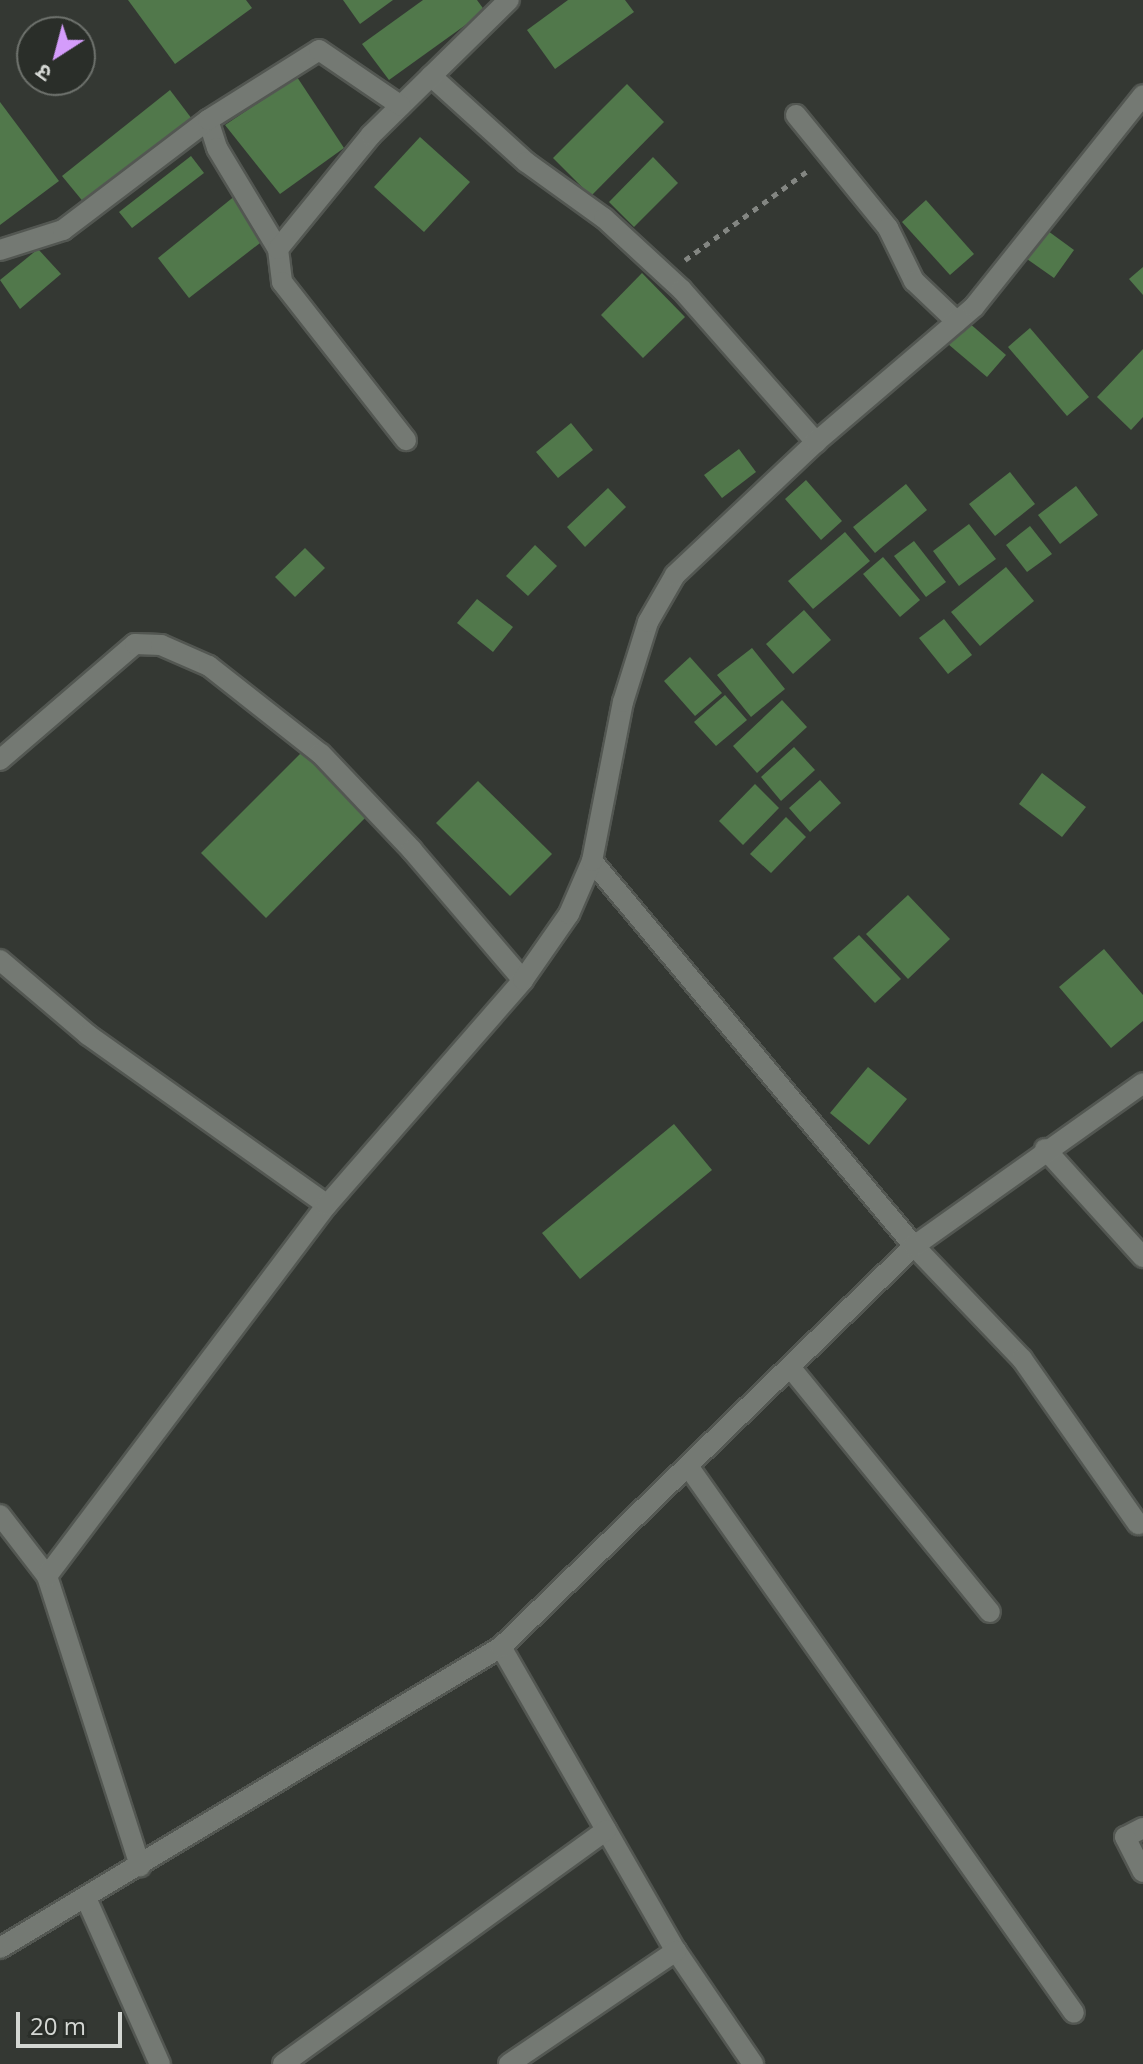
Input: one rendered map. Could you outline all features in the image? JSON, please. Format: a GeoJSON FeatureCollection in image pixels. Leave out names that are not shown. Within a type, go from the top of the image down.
{"type":"FeatureCollection","features":[{"type":"Feature","properties":{"kind":"street"},"geometry":{"type":"LineString","coordinates":[[278,249],[401,106],[509,0]]}},
{"type":"Feature","properties":{"kind":"street"},"geometry":{"type":"LineString","coordinates":[[0,250],[63,230],[208,120],[319,50],[401,106]]}},
{"type":"Feature","properties":{"kind":"street"},"geometry":{"type":"LineString","coordinates":[[431,76],[526,162],[604,218],[665,275],[816,442]]}},
{"type":"Feature","properties":{"kind":"street"},"geometry":{"type":"LineString","coordinates":[[47,1576],[327,1205],[523,980],[569,914],[592,861],[623,702],[648,622],[675,575],[816,442],[957,322],[1143,95]]}},
{"type":"Feature","properties":{"kind":"street"},"geometry":{"type":"LineString","coordinates":[[796,115],[888,228],[914,281],[957,322]]}},
{"type":"Feature","properties":{"kind":"street"},"geometry":{"type":"LineString","coordinates":[[208,120],[217,148],[278,249],[282,282],[406,440]]}},
{"type":"Feature","properties":{"kind":"street"},"geometry":{"type":"LineString","coordinates":[[0,760],[135,644],[161,645],[209,666],[321,754],[412,850],[523,980]]}},
{"type":"Feature","properties":{"kind":"street"},"geometry":{"type":"LineString","coordinates":[[592,861],[914,1246],[977,1306],[1022,1359],[1138,1524]]}},
{"type":"Feature","properties":{"kind":"street"},"geometry":{"type":"LineString","coordinates":[[0,960],[88,1035],[327,1205]]}},
{"type":"Feature","properties":{"kind":"street"},"geometry":{"type":"LineString","coordinates":[[0,1948],[501,1647],[914,1246],[1045,1149],[1143,1083]]}},
{"type":"Feature","properties":{"kind":"street"},"geometry":{"type":"LineString","coordinates":[[1045,1149],[1143,1257]]}},
{"type":"Feature","properties":{"kind":"street"},"geometry":{"type":"LineString","coordinates":[[790,1367],[990,1612]]}},
{"type":"Feature","properties":{"kind":"street"},"geometry":{"type":"LineString","coordinates":[[688,1466],[1074,2013]]}},
{"type":"Feature","properties":{"kind":"street"},"geometry":{"type":"LineString","coordinates":[[4,1527],[47,1576],[140,1866]]}},
{"type":"Feature","properties":{"kind":"street"},"geometry":{"type":"LineString","coordinates":[[501,1647],[676,1951],[753,2064]]}},
{"type":"Feature","properties":{"kind":"street"},"geometry":{"type":"LineString","coordinates":[[1143,1828],[1125,1837],[1143,1872]]}},
{"type":"Feature","properties":{"kind":"street"},"geometry":{"type":"LineString","coordinates":[[283,2064],[606,1830]]}},
{"type":"Feature","properties":{"kind":"street"},"geometry":{"type":"LineString","coordinates":[[86,1898],[160,2064]]}},
{"type":"Feature","properties":{"kind":"street"},"geometry":{"type":"LineString","coordinates":[[509,2064],[676,1951]]}},
{"type":"Feature","properties":{"kind":"path"},"geometry":{"type":"LineString","coordinates":[[665,275],[828,157]]}},
{"type":"Feature","properties":{"kind":"building"},"geometry":{"type":"Polygon","coordinates":[[[128,0],[246,0],[252,8],[175,64],[128,0]]]}},
{"type":"Feature","properties":{"kind":"building"},"geometry":{"type":"Polygon","coordinates":[[[343,0],[393,0],[360,24],[343,0]]]}},
{"type":"Feature","properties":{"kind":"building"},"geometry":{"type":"Polygon","coordinates":[[[423,0],[477,0],[485,11],[389,80],[362,44],[423,0]]]}},
{"type":"Feature","properties":{"kind":"building"},"geometry":{"type":"Polygon","coordinates":[[[568,0],[625,0],[634,12],[555,69],[527,30],[568,0]]]}},
{"type":"Feature","properties":{"kind":"building"},"geometry":{"type":"Polygon","coordinates":[[[297,77],[344,148],[280,194],[225,125],[297,77]]]}},
{"type":"Feature","properties":{"kind":"building"},"geometry":{"type":"Polygon","coordinates":[[[627,84],[664,122],[591,196],[553,158],[627,84]]]}},
{"type":"Feature","properties":{"kind":"building"},"geometry":{"type":"Polygon","coordinates":[[[170,90],[192,119],[85,204],[62,176],[170,90]]]}},
{"type":"Feature","properties":{"kind":"building"},"geometry":{"type":"Polygon","coordinates":[[[0,102],[59,181],[0,225],[0,102]]]}},
{"type":"Feature","properties":{"kind":"building"},"geometry":{"type":"Polygon","coordinates":[[[420,137],[470,182],[424,232],[374,187],[420,137]]]}},
{"type":"Feature","properties":{"kind":"building"},"geometry":{"type":"Polygon","coordinates":[[[191,156],[204,173],[132,228],[119,212],[191,156]]]}},
{"type":"Feature","properties":{"kind":"building"},"geometry":{"type":"Polygon","coordinates":[[[653,157],[678,183],[634,227],[609,202],[653,157]]]}},
{"type":"Feature","properties":{"kind":"building"},"geometry":{"type":"Polygon","coordinates":[[[236,195],[269,236],[189,298],[158,258],[236,195]]]}},
{"type":"Feature","properties":{"kind":"building"},"geometry":{"type":"Polygon","coordinates":[[[926,200],[974,254],[950,275],[902,222],[926,200]]]}},
{"type":"Feature","properties":{"kind":"building"},"geometry":{"type":"Polygon","coordinates":[[[1048,231],[1074,250],[1054,278],[1027,259],[1048,231]]]}},
{"type":"Feature","properties":{"kind":"building"},"geometry":{"type":"Polygon","coordinates":[[[38,249],[61,274],[20,309],[0,280],[38,249]]]}},
{"type":"Feature","properties":{"kind":"building"},"geometry":{"type":"Polygon","coordinates":[[[1143,267],[1143,295],[1129,279],[1143,267]]]}},
{"type":"Feature","properties":{"kind":"building"},"geometry":{"type":"Polygon","coordinates":[[[642,273],[685,317],[643,358],[601,315],[642,273]]]}},
{"type":"Feature","properties":{"kind":"building"},"geometry":{"type":"Polygon","coordinates":[[[968,322],[1006,355],[987,377],[948,344],[968,322]]]}},
{"type":"Feature","properties":{"kind":"building"},"geometry":{"type":"Polygon","coordinates":[[[1030,328],[1089,397],[1067,416],[1008,347],[1030,328]]]}},
{"type":"Feature","properties":{"kind":"building"},"geometry":{"type":"Polygon","coordinates":[[[1143,349],[1143,417],[1131,430],[1097,397],[1143,349]]]}},
{"type":"Feature","properties":{"kind":"building"},"geometry":{"type":"Polygon","coordinates":[[[571,423],[593,450],[558,478],[536,452],[571,423]]]}},
{"type":"Feature","properties":{"kind":"building"},"geometry":{"type":"Polygon","coordinates":[[[739,449],[756,472],[722,498],[704,475],[739,449]]]}},
{"type":"Feature","properties":{"kind":"building"},"geometry":{"type":"Polygon","coordinates":[[[1010,472],[1035,504],[995,536],[969,504],[1010,472]]]}},
{"type":"Feature","properties":{"kind":"building"},"geometry":{"type":"Polygon","coordinates":[[[806,480],[842,521],[821,540],[785,499],[806,480]]]}},
{"type":"Feature","properties":{"kind":"building"},"geometry":{"type":"Polygon","coordinates":[[[906,484],[927,510],[875,553],[853,527],[906,484]]]}},
{"type":"Feature","properties":{"kind":"building"},"geometry":{"type":"Polygon","coordinates":[[[1076,486],[1098,515],[1060,544],[1038,515],[1076,486]]]}},
{"type":"Feature","properties":{"kind":"building"},"geometry":{"type":"Polygon","coordinates":[[[608,488],[626,507],[585,547],[567,527],[608,488]]]}},
{"type":"Feature","properties":{"kind":"building"},"geometry":{"type":"Polygon","coordinates":[[[969,524],[996,559],[959,586],[933,551],[969,524]]]}},
{"type":"Feature","properties":{"kind":"building"},"geometry":{"type":"Polygon","coordinates":[[[1030,526],[1052,554],[1027,572],[1006,545],[1030,526]]]}},
{"type":"Feature","properties":{"kind":"building"},"geometry":{"type":"Polygon","coordinates":[[[845,532],[870,561],[813,609],[788,581],[845,532]]]}},
{"type":"Feature","properties":{"kind":"building"},"geometry":{"type":"Polygon","coordinates":[[[914,541],[946,582],[926,597],[894,556],[914,541]]]}},
{"type":"Feature","properties":{"kind":"building"},"geometry":{"type":"Polygon","coordinates":[[[535,545],[557,566],[528,596],[506,576],[535,545]]]}},
{"type":"Feature","properties":{"kind":"building"},"geometry":{"type":"Polygon","coordinates":[[[305,548],[325,568],[295,597],[275,577],[305,548]]]}},
{"type":"Feature","properties":{"kind":"building"},"geometry":{"type":"Polygon","coordinates":[[[883,557],[920,600],[900,617],[863,574],[883,557]]]}},
{"type":"Feature","properties":{"kind":"building"},"geometry":{"type":"Polygon","coordinates":[[[1006,567],[1034,601],[980,646],[951,612],[1006,567]]]}},
{"type":"Feature","properties":{"kind":"building"},"geometry":{"type":"Polygon","coordinates":[[[477,599],[513,627],[493,652],[457,623],[477,599]]]}},
{"type":"Feature","properties":{"kind":"building"},"geometry":{"type":"Polygon","coordinates":[[[804,610],[831,640],[793,674],[766,644],[804,610]]]}},
{"type":"Feature","properties":{"kind":"building"},"geometry":{"type":"Polygon","coordinates":[[[944,619],[972,655],[948,674],[919,638],[944,619]]]}},
{"type":"Feature","properties":{"kind":"building"},"geometry":{"type":"Polygon","coordinates":[[[752,648],[785,689],[751,717],[717,675],[752,648]]]}},
{"type":"Feature","properties":{"kind":"building"},"geometry":{"type":"Polygon","coordinates":[[[690,657],[722,693],[695,716],[664,681],[690,657]]]}},
{"type":"Feature","properties":{"kind":"building"},"geometry":{"type":"Polygon","coordinates":[[[725,695],[747,720],[716,746],[694,722],[725,695]]]}},
{"type":"Feature","properties":{"kind":"building"},"geometry":{"type":"Polygon","coordinates":[[[782,700],[807,727],[757,773],[733,746],[782,700]]]}},
{"type":"Feature","properties":{"kind":"building"},"geometry":{"type":"Polygon","coordinates":[[[794,747],[815,770],[781,801],[761,777],[794,747]]]}},
{"type":"Feature","properties":{"kind":"building"},"geometry":{"type":"Polygon","coordinates":[[[306,748],[370,813],[266,918],[201,853],[306,748]]]}},
{"type":"Feature","properties":{"kind":"building"},"geometry":{"type":"Polygon","coordinates":[[[1042,773],[1086,807],[1062,837],[1019,804],[1042,773]]]}},
{"type":"Feature","properties":{"kind":"building"},"geometry":{"type":"Polygon","coordinates":[[[820,780],[841,803],[810,832],[789,808],[820,780]]]}},
{"type":"Feature","properties":{"kind":"building"},"geometry":{"type":"Polygon","coordinates":[[[478,781],[552,854],[510,896],[436,823],[478,781]]]}},
{"type":"Feature","properties":{"kind":"building"},"geometry":{"type":"Polygon","coordinates":[[[755,784],[779,808],[743,845],[719,821],[755,784]]]}},
{"type":"Feature","properties":{"kind":"building"},"geometry":{"type":"Polygon","coordinates":[[[786,817],[806,837],[771,873],[750,854],[786,817]]]}},
{"type":"Feature","properties":{"kind":"building"},"geometry":{"type":"Polygon","coordinates":[[[908,895],[950,939],[908,979],[866,934],[908,895]]]}},
{"type":"Feature","properties":{"kind":"building"},"geometry":{"type":"Polygon","coordinates":[[[859,935],[901,979],[875,1003],[833,958],[859,935]]]}},
{"type":"Feature","properties":{"kind":"building"},"geometry":{"type":"Polygon","coordinates":[[[1104,949],[1143,995],[1143,1021],[1111,1048],[1059,987],[1104,949]]]}},
{"type":"Feature","properties":{"kind":"building"},"geometry":{"type":"Polygon","coordinates":[[[868,1067],[907,1099],[869,1145],[830,1113],[868,1067]]]}},
{"type":"Feature","properties":{"kind":"building"},"geometry":{"type":"Polygon","coordinates":[[[674,1124],[712,1170],[580,1279],[542,1233],[674,1124]]]}}]}
